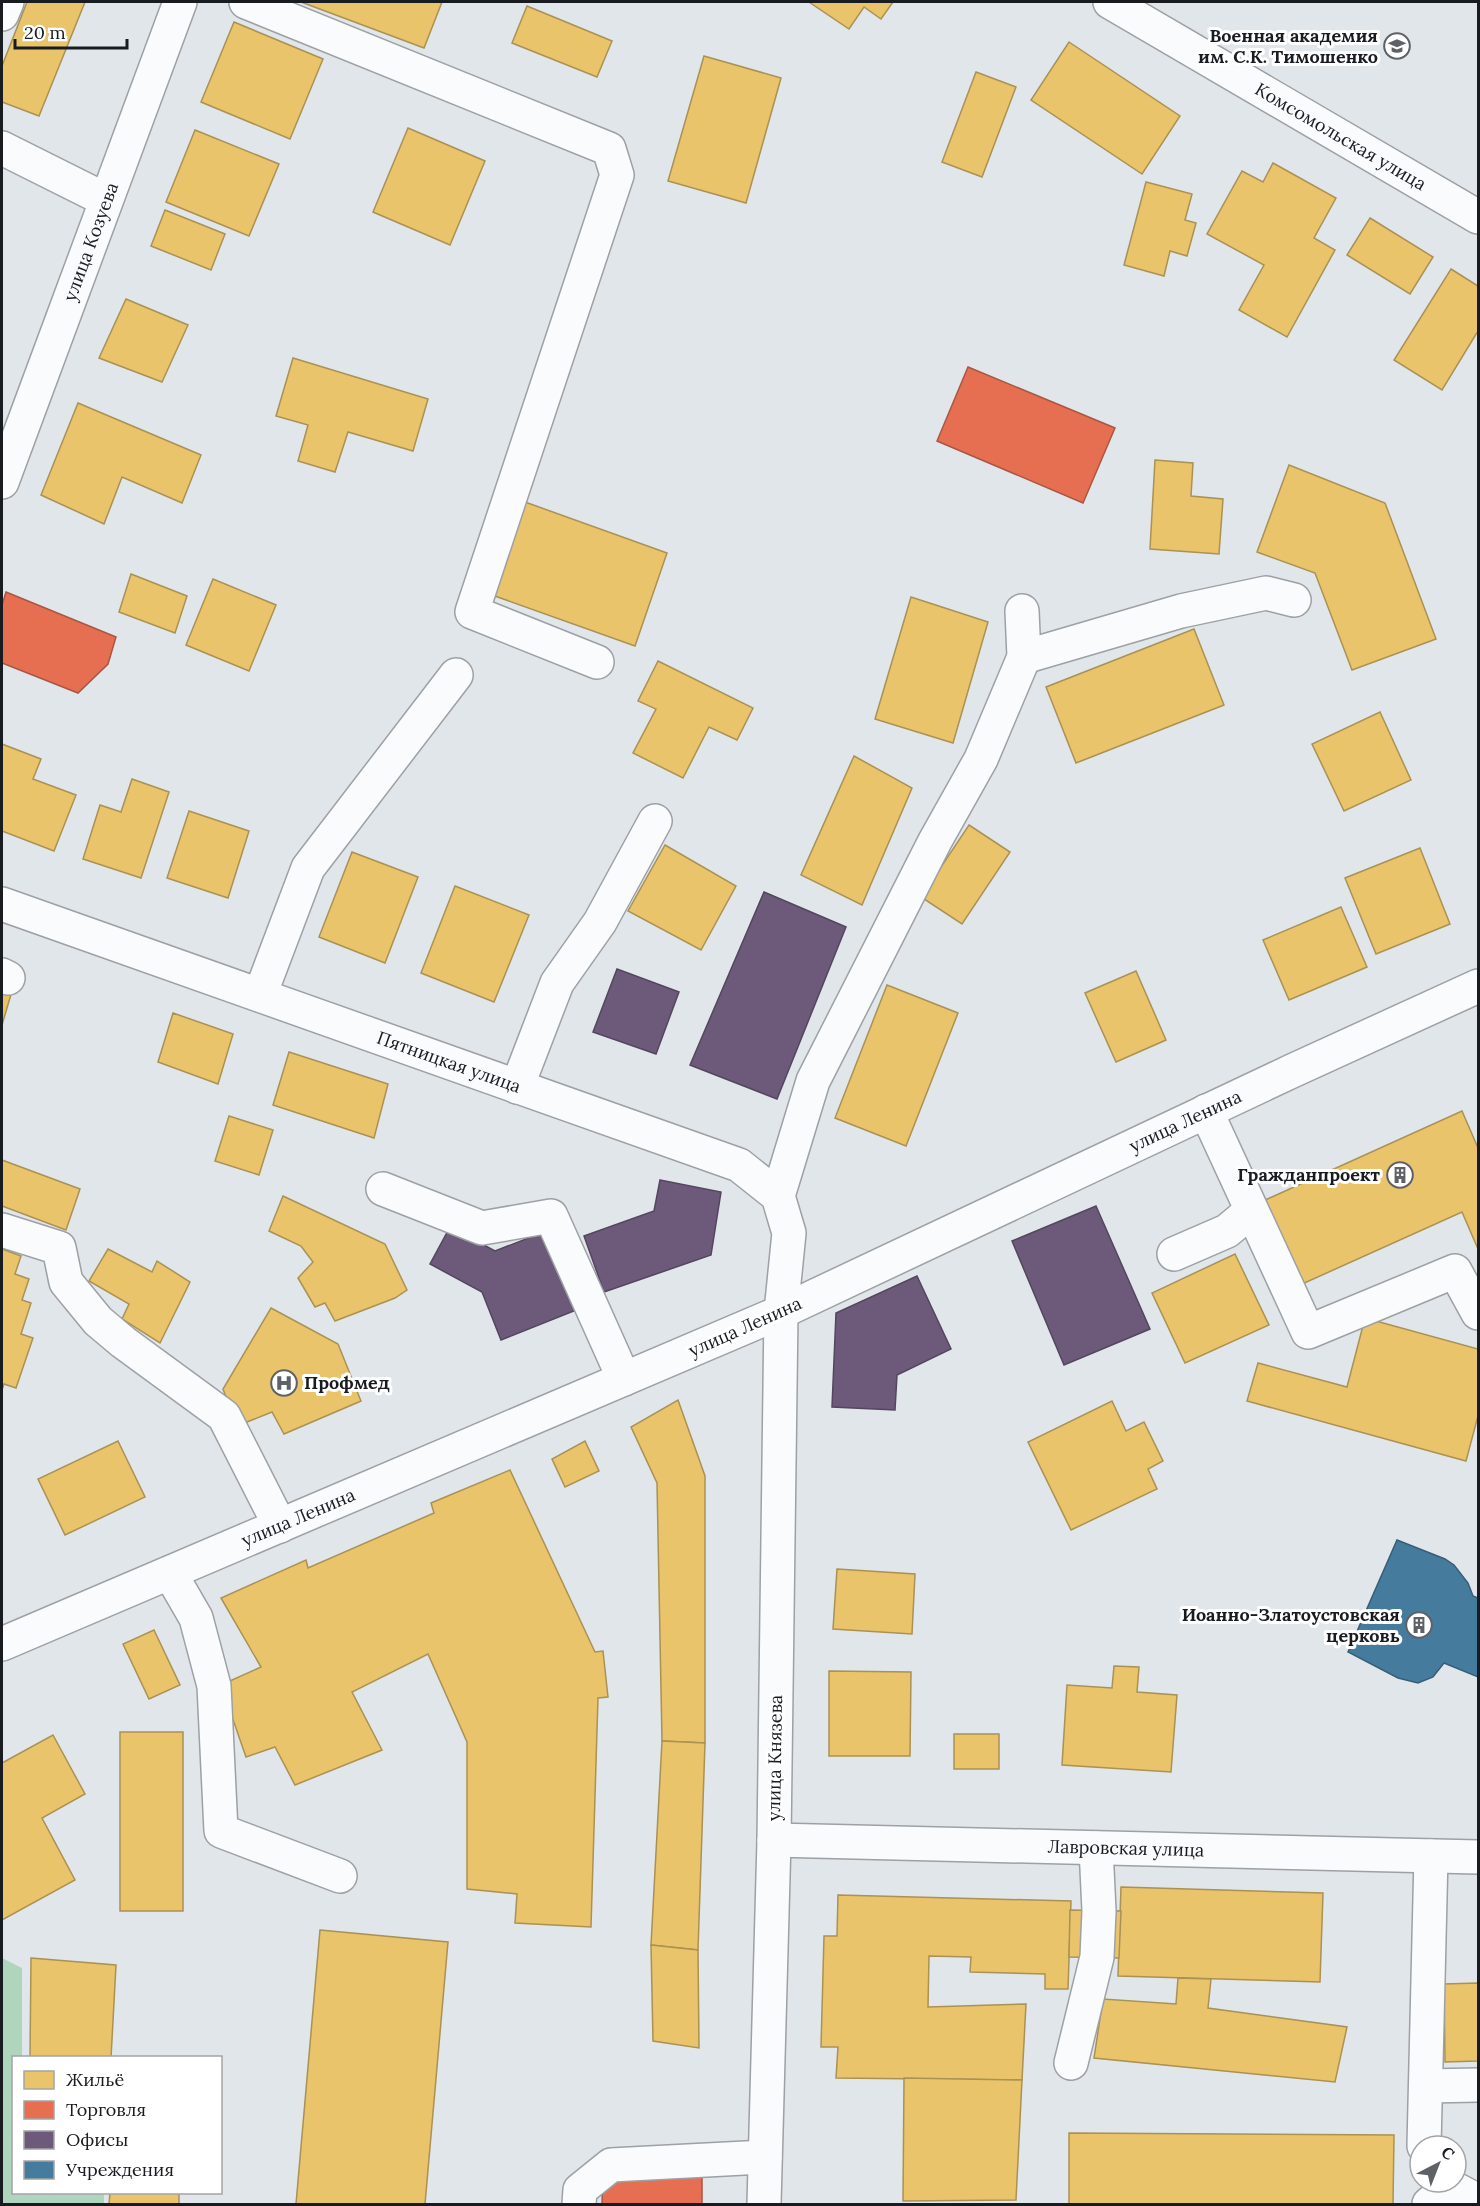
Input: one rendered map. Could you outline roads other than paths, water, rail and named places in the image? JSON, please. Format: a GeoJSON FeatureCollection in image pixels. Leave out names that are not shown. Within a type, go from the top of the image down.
{"type":"FeatureCollection","features":[{"type":"Feature","properties":{"kind":"main road"},"geometry":{"type":"LineString","coordinates":[[2,14],[7,2]]}},
{"type":"Feature","properties":{"kind":"main road","name":"улица Козуева"},"geometry":{"type":"LineString","coordinates":[[2,482],[180,2]]}},
{"type":"Feature","properties":{"kind":"main road"},"geometry":{"type":"LineString","coordinates":[[246,2],[609,149],[617,175],[472,612],[597,662]]}},
{"type":"Feature","properties":{"kind":"main road","name":"Комсомольская улица"},"geometry":{"type":"LineString","coordinates":[[1110,2],[1479,217]]}},
{"type":"Feature","properties":{"kind":"main road"},"geometry":{"type":"LineString","coordinates":[[2,148],[106,200]]}},
{"type":"Feature","properties":{"kind":"main road"},"geometry":{"type":"LineString","coordinates":[[1024,657],[1181,610],[1266,593],[1294,600]]}},
{"type":"Feature","properties":{"kind":"main road"},"geometry":{"type":"LineString","coordinates":[[781,1312],[789,1233],[778,1196],[813,1081],[935,842],[981,759],[1024,657],[1022,611]]}},
{"type":"Feature","properties":{"kind":"main road"},"geometry":{"type":"LineString","coordinates":[[260,995],[308,868],[456,675]]}},
{"type":"Feature","properties":{"kind":"main road"},"geometry":{"type":"LineString","coordinates":[[518,1087],[557,983],[600,922],[655,821]]}},
{"type":"Feature","properties":{"kind":"main road","name":"Пятницкая улица"},"geometry":{"type":"LineString","coordinates":[[2,904],[739,1166],[778,1196]]}},
{"type":"Feature","properties":{"kind":"main road","name":"улица Ленина"},"geometry":{"type":"LineString","coordinates":[[2,1644],[781,1312],[1206,1111],[1479,986]]}},
{"type":"Feature","properties":{"kind":"main road"},"geometry":{"type":"LineString","coordinates":[[1206,1111],[1308,1332],[1455,1271],[1479,1313]]}},
{"type":"Feature","properties":{"kind":"main road"},"geometry":{"type":"LineString","coordinates":[[383,1190],[482,1228],[551,1216],[624,1379]]}},
{"type":"Feature","properties":{"kind":"main road"},"geometry":{"type":"LineString","coordinates":[[1174,1254],[1227,1231],[1251,1211]]}},
{"type":"Feature","properties":{"kind":"main road"},"geometry":{"type":"LineString","coordinates":[[2,1230],[58,1248],[66,1282],[98,1322],[224,1416],[280,1527]]}},
{"type":"Feature","properties":{"kind":"main road","name":"улица Князева"},"geometry":{"type":"LineString","coordinates":[[764,2205],[774,1840],[781,1312]]}},
{"type":"Feature","properties":{"kind":"main road"},"geometry":{"type":"LineString","coordinates":[[170,1573],[196,1618],[214,1686],[221,1831],[340,1876]]}},
{"type":"Feature","properties":{"kind":"main road","name":"Лавровская улица"},"geometry":{"type":"LineString","coordinates":[[774,1840],[1479,1857]]}},
{"type":"Feature","properties":{"kind":"main road"},"geometry":{"type":"LineString","coordinates":[[1071,2063],[1097,1957],[1099,1911],[1096,1848]]}},
{"type":"Feature","properties":{"kind":"main road"},"geometry":{"type":"LineString","coordinates":[[1424,2134],[1431,1856]]}},
{"type":"Feature","properties":{"kind":"main road"},"geometry":{"type":"LineString","coordinates":[[1426,2086],[1479,2085]]}},
{"type":"Feature","properties":{"kind":"main road"},"geometry":{"type":"LineString","coordinates":[[579,2205],[580,2190],[611,2165],[765,2157]]}},
{"type":"Feature","properties":{"kind":"main road"},"geometry":{"type":"LineString","coordinates":[[1453,2194],[1479,2201]]}},
{"type":"Feature","properties":{"kind":"place","name":"Военная академия им. С.К. Тимошенко"},"geometry":{"type":"Point","coordinates":[1397,46]}},
{"type":"Feature","properties":{"kind":"place","name":"Гражданпроект"},"geometry":{"type":"Point","coordinates":[1400,1175]}},
{"type":"Feature","properties":{"kind":"place","name":"Профмед"},"geometry":{"type":"Point","coordinates":[284,1383]}},
{"type":"Feature","properties":{"kind":"place","name":"Иоанно-Златоустовская церковь"},"geometry":{"type":"Point","coordinates":[1419,1625]}}]}
